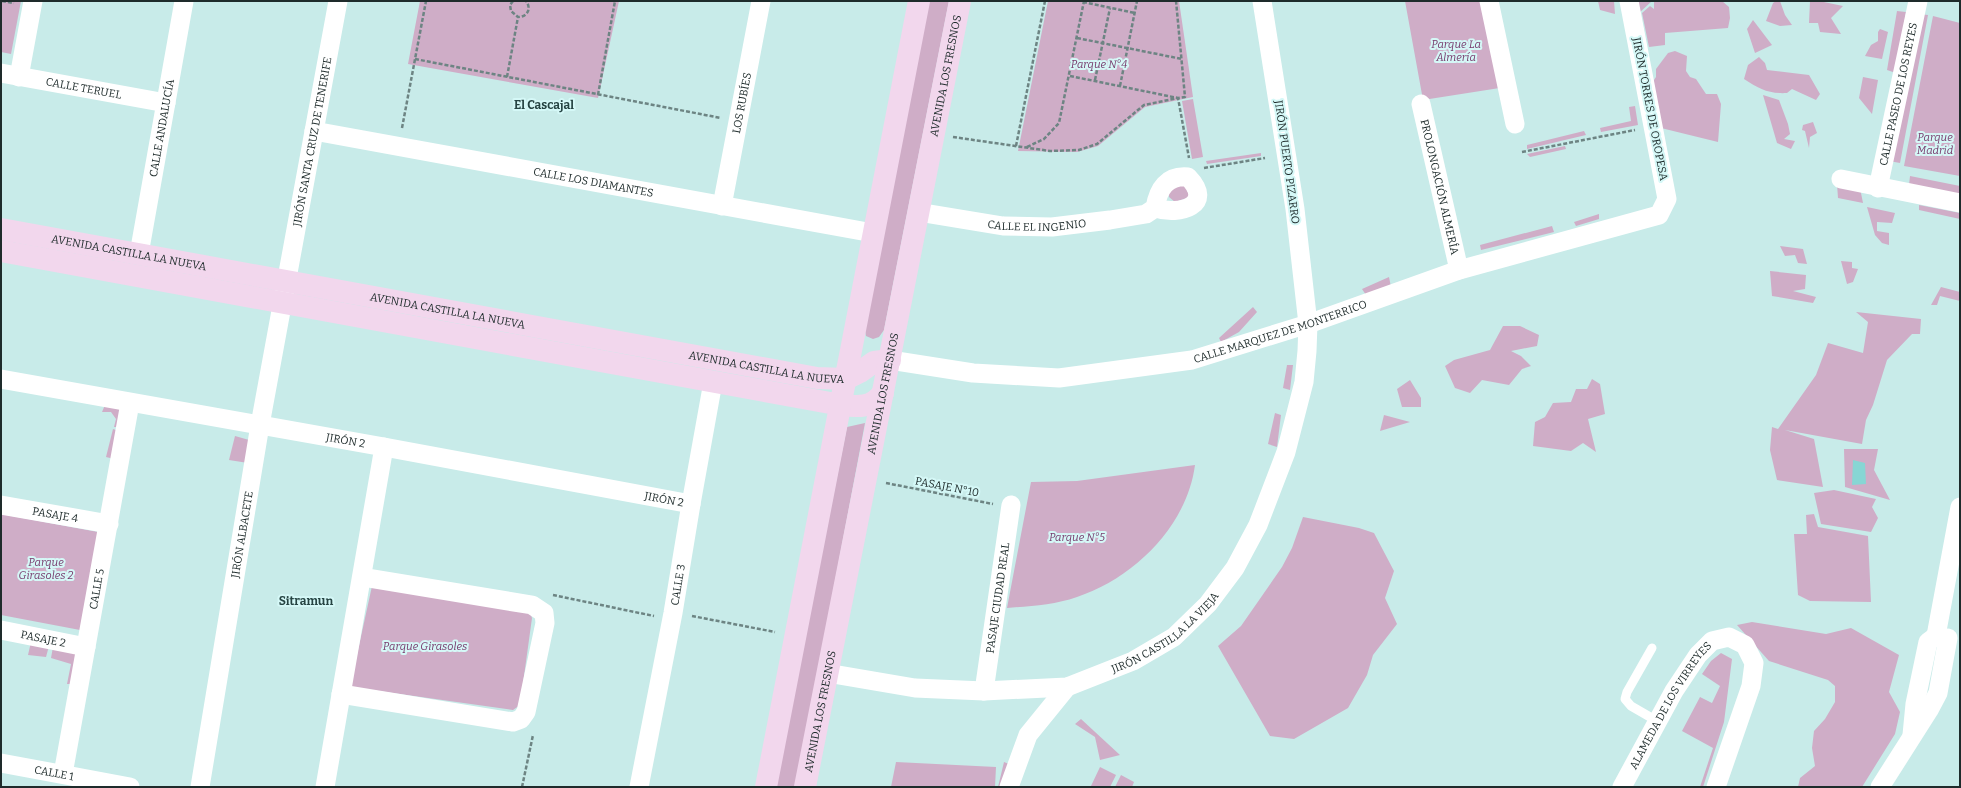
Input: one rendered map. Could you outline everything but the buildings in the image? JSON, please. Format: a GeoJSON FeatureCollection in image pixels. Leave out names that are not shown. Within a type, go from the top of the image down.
{"type":"FeatureCollection","features":[{"type":"Feature","properties":{"kind":"street"},"geometry":{"type":"LineString","coordinates":[[10,75],[33,1]]}},
{"type":"Feature","properties":{"kind":"street","name":"CALLE ANDALUCÍA"},"geometry":{"type":"LineString","coordinates":[[140,254],[184,1]]}},
{"type":"Feature","properties":{"kind":"street","name":"JIRÓN SANTA CRUZ DE TENERIFE"},"geometry":{"type":"LineString","coordinates":[[285,282],[338,1]]}},
{"type":"Feature","properties":{"kind":"street","name":"LOS RUBÍES"},"geometry":{"type":"LineString","coordinates":[[722,206],[761,1]]}},
{"type":"Feature","properties":{"kind":"street"},"geometry":{"type":"LineString","coordinates":[[766,787],[919,1]]}},
{"type":"Feature","properties":{"kind":"street","name":"AVENIDA LOS FRESNOS"},"geometry":{"type":"LineString","coordinates":[[805,787],[960,1]]}},
{"type":"Feature","properties":{"kind":"street","name":"JIRÓN PUERTO PIZARRO"},"geometry":{"type":"LineString","coordinates":[[1262,1],[1295,210],[1308,324]]}},
{"type":"Feature","properties":{"kind":"street"},"geometry":{"type":"LineString","coordinates":[[1489,1],[1515,124]]}},
{"type":"Feature","properties":{"kind":"street","name":"JIRÓN TORRES DE OROPESA"},"geometry":{"type":"LineString","coordinates":[[1629,1],[1667,199],[1659,215]]}},
{"type":"Feature","properties":{"kind":"street","name":"CALLE PASEO DE LOS REYES"},"geometry":{"type":"LineString","coordinates":[[1878,188],[1918,1]]}},
{"type":"Feature","properties":{"kind":"street","name":"CALLE TERUEL"},"geometry":{"type":"LineString","coordinates":[[10,75],[166,103]]}},
{"type":"Feature","properties":{"kind":"street","name":"PROLONGACIÓN ALMERÍA"},"geometry":{"type":"LineString","coordinates":[[1421,104],[1459,270]]}},
{"type":"Feature","properties":{"kind":"street","name":"CALLE LOS DIAMANTES"},"geometry":{"type":"LineString","coordinates":[[314,131],[873,233]]}},
{"type":"Feature","properties":{"kind":"street"},"geometry":{"type":"LineString","coordinates":[[1841,179],[1878,188],[1960,204]]}},
{"type":"Feature","properties":{"kind":"street","name":"CALLE EL INGENIO"},"geometry":{"type":"LineString","coordinates":[[918,212],[1003,226],[1052,227],[1146,214],[1155,208]]}},
{"type":"Feature","properties":{"kind":"street","name":"CALLE MARQUEZ DE MONTERRICO"},"geometry":{"type":"LineString","coordinates":[[890,360],[973,373],[1060,378],[1192,360],[1308,324],[1459,270],[1659,215]]}},
{"type":"Feature","properties":{"kind":"street","name":"AVENIDA CASTILLA LA NUEVA"},"geometry":{"type":"LineString","coordinates":[[1,229],[817,378],[846,378],[860,372],[874,362],[890,360]]}},
{"type":"Feature","properties":{"kind":"street","name":"AVENIDA CASTILLA LA NUEVA"},"geometry":{"type":"LineString","coordinates":[[1,251],[282,304],[841,405],[867,405],[877,401],[883,393]]}},
{"type":"Feature","properties":{"kind":"street","name":"JIRÓN ALBACETE"},"geometry":{"type":"LineString","coordinates":[[200,787],[285,282]]}},
{"type":"Feature","properties":{"kind":"street","name":"JIRÓN CASTILLA LA VIEJA"},"geometry":{"type":"LineString","coordinates":[[827,673],[915,688],[984,691],[1068,687],[1133,661],[1174,637],[1208,604],[1235,568],[1258,525],[1286,452],[1304,382],[1308,324]]}},
{"type":"Feature","properties":{"kind":"street","name":"JIRÓN 2"},"geometry":{"type":"LineString","coordinates":[[1,379],[130,404],[384,447],[690,504]]}},
{"type":"Feature","properties":{"kind":"street","name":"CALLE 3"},"geometry":{"type":"LineString","coordinates":[[639,787],[673,613],[690,504],[714,382]]}},
{"type":"Feature","properties":{"kind":"street","name":"CALLE 5"},"geometry":{"type":"LineString","coordinates":[[62,774],[130,404]]}},
{"type":"Feature","properties":{"kind":"street"},"geometry":{"type":"LineString","coordinates":[[325,787],[384,447]]}},
{"type":"Feature","properties":{"kind":"street","name":"PASAJE 4"},"geometry":{"type":"LineString","coordinates":[[1,505],[109,524]]}},
{"type":"Feature","properties":{"kind":"street","name":"PASAJE CIUDAD REAL"},"geometry":{"type":"LineString","coordinates":[[984,691],[1004,505]]}},
{"type":"Feature","properties":{"kind":"street"},"geometry":{"type":"LineString","coordinates":[[1880,787],[1912,738],[1915,704],[1928,642],[1948,638],[1960,507]]}},
{"type":"Feature","properties":{"kind":"street"},"geometry":{"type":"LineString","coordinates":[[341,694],[513,722],[521,718],[526,712],[545,624],[544,613],[532,605],[362,577]]}},
{"type":"Feature","properties":{"kind":"street","name":"PASAJE 2"},"geometry":{"type":"LineString","coordinates":[[1,630],[86,647]]}},
{"type":"Feature","properties":{"kind":"street","name":"ALAMEDA DE LOS VIRREYES"},"geometry":{"type":"LineString","coordinates":[[1622,787],[1674,691],[1698,655],[1712,641],[1729,637],[1745,645],[1754,663],[1751,686],[1716,787]]}},
{"type":"Feature","properties":{"kind":"street"},"geometry":{"type":"LineString","coordinates":[[1009,787],[1028,735],[1068,687]]}},
{"type":"Feature","properties":{"kind":"street","name":"CALLE 1"},"geometry":{"type":"LineString","coordinates":[[1,762],[130,787]]}},
{"type":"Feature","properties":{"kind":"lane"},"geometry":{"type":"LineString","coordinates":[[1652,648],[1627,692],[1625,699],[1631,706],[1657,721]]}},
{"type":"Feature","properties":{"kind":"path"},"geometry":{"type":"LineString","coordinates":[[401,133],[426,1]]}},
{"type":"Feature","properties":{"kind":"path"},"geometry":{"type":"LineString","coordinates":[[513,1],[510,5],[511,11],[518,17]]}},
{"type":"Feature","properties":{"kind":"path"},"geometry":{"type":"LineString","coordinates":[[518,17],[524,16],[528,12],[529,6],[526,1]]}},
{"type":"Feature","properties":{"kind":"path"},"geometry":{"type":"LineString","coordinates":[[598,95],[615,1]]}},
{"type":"Feature","properties":{"kind":"path"},"geometry":{"type":"LineString","coordinates":[[1016,146],[1046,1]]}},
{"type":"Feature","properties":{"kind":"path"},"geometry":{"type":"LineString","coordinates":[[1120,86],[1137,1]]}},
{"type":"Feature","properties":{"kind":"path"},"geometry":{"type":"LineString","coordinates":[[934,134],[1050,151],[1079,150],[1097,144],[1144,105],[1185,97],[1176,1]]}},
{"type":"Feature","properties":{"kind":"path"},"geometry":{"type":"LineString","coordinates":[[1026,147],[1044,139],[1059,123],[1070,76],[1083,2],[1135,13]]}},
{"type":"Feature","properties":{"kind":"path"},"geometry":{"type":"LineString","coordinates":[[1095,80],[1110,8]]}},
{"type":"Feature","properties":{"kind":"path"},"geometry":{"type":"LineString","coordinates":[[507,77],[518,17]]}},
{"type":"Feature","properties":{"kind":"path"},"geometry":{"type":"LineString","coordinates":[[1077,38],[1182,60]]}},
{"type":"Feature","properties":{"kind":"path"},"geometry":{"type":"LineString","coordinates":[[415,59],[739,121]]}},
{"type":"Feature","properties":{"kind":"path"},"geometry":{"type":"LineString","coordinates":[[1070,76],[1178,98]]}},
{"type":"Feature","properties":{"kind":"path"},"geometry":{"type":"LineString","coordinates":[[1178,98],[1190,164]]}},
{"type":"Feature","properties":{"kind":"path"},"geometry":{"type":"LineString","coordinates":[[1522,152],[1641,128]]}},
{"type":"Feature","properties":{"kind":"path"},"geometry":{"type":"LineString","coordinates":[[1197,169],[1265,158]]}},
{"type":"Feature","properties":{"kind":"path","name":"PASAJE N°10"},"geometry":{"type":"LineString","coordinates":[[885,483],[1004,505]]}},
{"type":"Feature","properties":{"kind":"path"},"geometry":{"type":"LineString","coordinates":[[673,613],[777,632]]}},
{"type":"Feature","properties":{"kind":"green space"},"geometry":{"type":"Polygon","coordinates":[[[1,1],[21,1],[11,54],[1,52],[1,1]]]}},
{"type":"Feature","properties":{"kind":"green space"},"geometry":{"type":"Polygon","coordinates":[[[420,1],[619,1],[598,98],[408,64],[420,1]]]}},
{"type":"Feature","properties":{"kind":"green space"},"geometry":{"type":"Polygon","coordinates":[[[929,1],[949,1],[884,330],[879,337],[873,339],[866,336],[865,331],[929,1]]]}},
{"type":"Feature","properties":{"kind":"green space","name":"Parque N°4"},"geometry":{"type":"Polygon","coordinates":[[[1048,1],[1179,1],[1193,97],[1145,107],[1098,146],[1077,152],[1018,151],[1048,1]]]}},
{"type":"Feature","properties":{"kind":"green space","name":"Parque La Almería"},"geometry":{"type":"Polygon","coordinates":[[[1405,1],[1486,1],[1506,87],[1423,100],[1405,1]]]}},
{"type":"Feature","properties":{"kind":"green space"},"geometry":{"type":"Polygon","coordinates":[[[1598,1],[1614,1],[1615,14],[1600,10],[1598,1]]]}},
{"type":"Feature","properties":{"kind":"green space"},"geometry":{"type":"Polygon","coordinates":[[[1637,1],[1652,1],[1639,13],[1637,1]]]}},
{"type":"Feature","properties":{"kind":"green space"},"geometry":{"type":"Polygon","coordinates":[[[1654,1],[1722,1],[1729,7],[1730,18],[1728,28],[1665,33],[1665,45],[1649,47],[1642,13],[1650,6],[1654,9],[1654,1]]]}},
{"type":"Feature","properties":{"kind":"green space"},"geometry":{"type":"Polygon","coordinates":[[[1780,1],[1785,15],[1792,25],[1780,26],[1766,21],[1773,3],[1780,1]]]}},
{"type":"Feature","properties":{"kind":"green space"},"geometry":{"type":"Polygon","coordinates":[[[1810,1],[1819,1],[1843,6],[1831,18],[1841,34],[1820,32],[1818,23],[1809,23],[1810,1]]]}},
{"type":"Feature","properties":{"kind":"green space"},"geometry":{"type":"Polygon","coordinates":[[[1897,11],[1906,12],[1896,73],[1887,70],[1897,11]]]}},
{"type":"Feature","properties":{"kind":"green space"},"geometry":{"type":"Polygon","coordinates":[[[1919,14],[1928,15],[1900,163],[1889,161],[1919,14]]]}},
{"type":"Feature","properties":{"kind":"green space","name":"Parque Madrid"},"geometry":{"type":"Polygon","coordinates":[[[1933,16],[1960,23],[1960,176],[1904,166],[1933,16]]]}},
{"type":"Feature","properties":{"kind":"green space"},"geometry":{"type":"Polygon","coordinates":[[[1753,20],[1772,45],[1755,53],[1747,29],[1753,20]]]}},
{"type":"Feature","properties":{"kind":"green space"},"geometry":{"type":"Polygon","coordinates":[[[1880,29],[1888,32],[1882,59],[1865,56],[1871,45],[1878,41],[1878,32],[1880,29]]]}},
{"type":"Feature","properties":{"kind":"green space"},"geometry":{"type":"Polygon","coordinates":[[[1675,51],[1687,56],[1686,71],[1690,77],[1696,79],[1706,94],[1717,94],[1721,104],[1718,142],[1661,128],[1652,83],[1656,77],[1656,69],[1668,53],[1675,51]]]}},
{"type":"Feature","properties":{"kind":"green space"},"geometry":{"type":"Polygon","coordinates":[[[1759,57],[1765,63],[1767,70],[1809,75],[1820,94],[1816,100],[1792,89],[1787,93],[1769,92],[1744,79],[1748,65],[1759,57]]]}},
{"type":"Feature","properties":{"kind":"green space"},"geometry":{"type":"Polygon","coordinates":[[[1863,77],[1878,80],[1872,114],[1859,98],[1863,77]]]}},
{"type":"Feature","properties":{"kind":"green space"},"geometry":{"type":"Polygon","coordinates":[[[1763,95],[1779,100],[1790,134],[1784,139],[1795,141],[1791,149],[1777,143],[1763,95]]]}},
{"type":"Feature","properties":{"kind":"green space"},"geometry":{"type":"Polygon","coordinates":[[[1193,99],[1203,157],[1192,159],[1182,101],[1193,99]]]}},
{"type":"Feature","properties":{"kind":"green space"},"geometry":{"type":"Polygon","coordinates":[[[1635,106],[1638,125],[1601,132],[1600,128],[1631,121],[1629,107],[1635,106]]]}},
{"type":"Feature","properties":{"kind":"green space"},"geometry":{"type":"Polygon","coordinates":[[[1813,122],[1817,133],[1810,137],[1809,148],[1805,131],[1802,130],[1803,125],[1813,122]]]}},
{"type":"Feature","properties":{"kind":"green space"},"geometry":{"type":"Polygon","coordinates":[[[1584,131],[1586,135],[1527,149],[1527,145],[1584,131]]]}},
{"type":"Feature","properties":{"kind":"green space"},"geometry":{"type":"Polygon","coordinates":[[[1565,146],[1566,149],[1530,157],[1527,154],[1565,146]]]}},
{"type":"Feature","properties":{"kind":"green space"},"geometry":{"type":"Polygon","coordinates":[[[1261,153],[1261,156],[1207,164],[1206,161],[1261,153]]]}},
{"type":"Feature","properties":{"kind":"green space"},"geometry":{"type":"Polygon","coordinates":[[[1910,176],[1960,186],[1960,195],[1909,185],[1910,176]]]}},
{"type":"Feature","properties":{"kind":"green space"},"geometry":{"type":"Polygon","coordinates":[[[1184,183],[1190,197],[1175,202],[1169,197],[1169,189],[1184,183]]]}},
{"type":"Feature","properties":{"kind":"green space"},"geometry":{"type":"Polygon","coordinates":[[[1837,184],[1860,188],[1863,203],[1838,198],[1837,184]]]}},
{"type":"Feature","properties":{"kind":"green space"},"geometry":{"type":"Polygon","coordinates":[[[1919,205],[1960,213],[1960,219],[1919,210],[1919,205]]]}},
{"type":"Feature","properties":{"kind":"green space"},"geometry":{"type":"Polygon","coordinates":[[[1867,207],[1895,213],[1892,223],[1877,222],[1877,231],[1889,233],[1889,245],[1882,243],[1875,235],[1867,207]]]}},
{"type":"Feature","properties":{"kind":"green space"},"geometry":{"type":"Polygon","coordinates":[[[1599,214],[1599,219],[1576,226],[1574,222],[1599,214]]]}},
{"type":"Feature","properties":{"kind":"green space"},"geometry":{"type":"Polygon","coordinates":[[[1552,226],[1554,232],[1481,250],[1480,245],[1552,226]]]}},
{"type":"Feature","properties":{"kind":"green space"},"geometry":{"type":"Polygon","coordinates":[[[1780,246],[1803,249],[1807,264],[1798,263],[1795,255],[1785,256],[1780,246]]]}},
{"type":"Feature","properties":{"kind":"green space"},"geometry":{"type":"Polygon","coordinates":[[[1841,261],[1852,262],[1852,268],[1858,269],[1853,282],[1847,284],[1841,261]]]}},
{"type":"Feature","properties":{"kind":"green space"},"geometry":{"type":"Polygon","coordinates":[[[1770,271],[1806,275],[1805,289],[1793,291],[1816,297],[1813,303],[1772,296],[1770,271]]]}},
{"type":"Feature","properties":{"kind":"green space"},"geometry":{"type":"Polygon","coordinates":[[[1389,277],[1391,287],[1366,295],[1362,289],[1389,277]]]}},
{"type":"Feature","properties":{"kind":"green space"},"geometry":{"type":"Polygon","coordinates":[[[1941,287],[1960,292],[1960,301],[1940,296],[1937,305],[1931,305],[1941,287]]]}},
{"type":"Feature","properties":{"kind":"green space"},"geometry":{"type":"Polygon","coordinates":[[[1253,307],[1257,312],[1239,332],[1221,342],[1219,338],[1253,307]]]}},
{"type":"Feature","properties":{"kind":"green space"},"geometry":{"type":"Polygon","coordinates":[[[1856,312],[1921,319],[1920,334],[1912,334],[1887,360],[1873,405],[1866,420],[1862,444],[1785,430],[1814,439],[1823,487],[1777,480],[1770,450],[1772,427],[1778,429],[1816,375],[1828,343],[1863,353],[1868,322],[1856,312]]]}},
{"type":"Feature","properties":{"kind":"green space"},"geometry":{"type":"Polygon","coordinates":[[[1503,326],[1520,326],[1539,335],[1537,346],[1511,351],[1521,356],[1531,366],[1522,369],[1509,385],[1482,380],[1470,393],[1455,388],[1445,366],[1454,360],[1490,350],[1503,326]]]}},
{"type":"Feature","properties":{"kind":"green space"},"geometry":{"type":"Polygon","coordinates":[[[1287,365],[1293,365],[1290,390],[1283,388],[1287,365]]]}},
{"type":"Feature","properties":{"kind":"green space"},"geometry":{"type":"Polygon","coordinates":[[[1592,379],[1600,384],[1605,414],[1588,419],[1596,452],[1583,443],[1571,451],[1533,446],[1535,422],[1545,417],[1553,403],[1571,402],[1576,389],[1587,389],[1592,379]]]}},
{"type":"Feature","properties":{"kind":"green space"},"geometry":{"type":"Polygon","coordinates":[[[1410,380],[1421,398],[1421,407],[1402,407],[1397,389],[1410,380]]]}},
{"type":"Feature","properties":{"kind":"green space"},"geometry":{"type":"Polygon","coordinates":[[[105,405],[120,408],[122,427],[114,427],[116,419],[111,412],[102,412],[105,405]]]}},
{"type":"Feature","properties":{"kind":"green space"},"geometry":{"type":"Polygon","coordinates":[[[1275,413],[1281,415],[1277,447],[1268,444],[1275,413]]]}},
{"type":"Feature","properties":{"kind":"green space"},"geometry":{"type":"Polygon","coordinates":[[[1384,415],[1410,422],[1380,431],[1384,415]]]}},
{"type":"Feature","properties":{"kind":"green space"},"geometry":{"type":"Polygon","coordinates":[[[865,423],[796,787],[775,787],[847,427],[865,423]]]}},
{"type":"Feature","properties":{"kind":"green space"},"geometry":{"type":"Polygon","coordinates":[[[113,429],[122,432],[114,459],[106,457],[113,429]]]}},
{"type":"Feature","properties":{"kind":"green space"},"geometry":{"type":"Polygon","coordinates":[[[235,436],[249,440],[248,463],[229,460],[235,436]]]}},
{"type":"Feature","properties":{"kind":"green space"},"geometry":{"type":"Polygon","coordinates":[[[1844,449],[1878,449],[1874,470],[1890,500],[1845,487],[1844,449]]]}},
{"type":"Feature","properties":{"kind":"green space","name":"Parque N°5"},"geometry":{"type":"Polygon","coordinates":[[[1195,465],[1190,487],[1181,509],[1169,529],[1154,547],[1137,563],[1118,577],[1077,597],[1034,606],[1007,608],[1031,482],[1077,481],[1195,465]]]}},
{"type":"Feature","properties":{"kind":"green space"},"geometry":{"type":"Polygon","coordinates":[[[1834,490],[1876,499],[1872,507],[1878,518],[1871,532],[1821,524],[1814,493],[1834,490]]]}},
{"type":"Feature","properties":{"kind":"green space","name":"Parque Girasoles 2"},"geometry":{"type":"Polygon","coordinates":[[[1,514],[98,532],[80,630],[1,615],[1,514]]]}},
{"type":"Feature","properties":{"kind":"green space"},"geometry":{"type":"Polygon","coordinates":[[[1814,514],[1818,527],[1868,536],[1871,602],[1810,601],[1798,595],[1794,534],[1807,534],[1806,515],[1814,514]]]}},
{"type":"Feature","properties":{"kind":"green space"},"geometry":{"type":"Polygon","coordinates":[[[1303,517],[1359,528],[1374,533],[1394,571],[1385,598],[1397,624],[1373,655],[1367,675],[1348,708],[1294,739],[1270,736],[1218,646],[1241,626],[1282,567],[1292,548],[1303,517]]]}},
{"type":"Feature","properties":{"kind":"green space","name":"Parque Girasoles"},"geometry":{"type":"Polygon","coordinates":[[[372,586],[529,610],[532,618],[520,705],[513,710],[350,687],[372,586]]]}},
{"type":"Feature","properties":{"kind":"green space"},"geometry":{"type":"Polygon","coordinates":[[[1752,622],[1826,634],[1851,628],[1899,655],[1889,692],[1900,712],[1895,734],[1862,787],[1798,787],[1800,778],[1815,766],[1812,748],[1814,731],[1825,719],[1835,702],[1835,686],[1828,680],[1769,661],[1737,625],[1752,622]]]}},
{"type":"Feature","properties":{"kind":"green space"},"geometry":{"type":"Polygon","coordinates":[[[31,642],[49,646],[46,657],[28,655],[31,642]]]}},
{"type":"Feature","properties":{"kind":"green space"},"geometry":{"type":"Polygon","coordinates":[[[53,647],[80,651],[74,684],[67,684],[71,664],[51,658],[53,647]]]}},
{"type":"Feature","properties":{"kind":"green space"},"geometry":{"type":"Polygon","coordinates":[[[1721,653],[1732,659],[1724,722],[1703,787],[1700,787],[1713,748],[1682,731],[1700,697],[1712,703],[1720,686],[1702,674],[1711,661],[1721,653]]]}},
{"type":"Feature","properties":{"kind":"green space"},"geometry":{"type":"Polygon","coordinates":[[[1081,719],[1120,755],[1100,760],[1095,737],[1075,724],[1081,719]]]}},
{"type":"Feature","properties":{"kind":"green space"},"geometry":{"type":"Polygon","coordinates":[[[896,762],[996,767],[995,787],[891,787],[896,762]]]}},
{"type":"Feature","properties":{"kind":"green space"},"geometry":{"type":"Polygon","coordinates":[[[1004,762],[1009,764],[1004,787],[998,787],[1004,762]]]}},
{"type":"Feature","properties":{"kind":"green space"},"geometry":{"type":"Polygon","coordinates":[[[1100,767],[1116,775],[1110,787],[1091,786],[1100,767]]]}},
{"type":"Feature","properties":{"kind":"green space"},"geometry":{"type":"Polygon","coordinates":[[[1121,775],[1134,782],[1132,787],[1115,787],[1121,775]]]}},
{"type":"Feature","properties":{"kind":"water"},"geometry":{"type":"Polygon","coordinates":[[[1853,460],[1865,463],[1866,484],[1852,485],[1853,460]]]}},
{"type":"Feature","properties":{"kind":"district","name":"El Cascajal"},"geometry":{"type":"Point","coordinates":[544,105]}},
{"type":"Feature","properties":{"kind":"district","name":"Sitramun"},"geometry":{"type":"Point","coordinates":[306,601]}}]}
